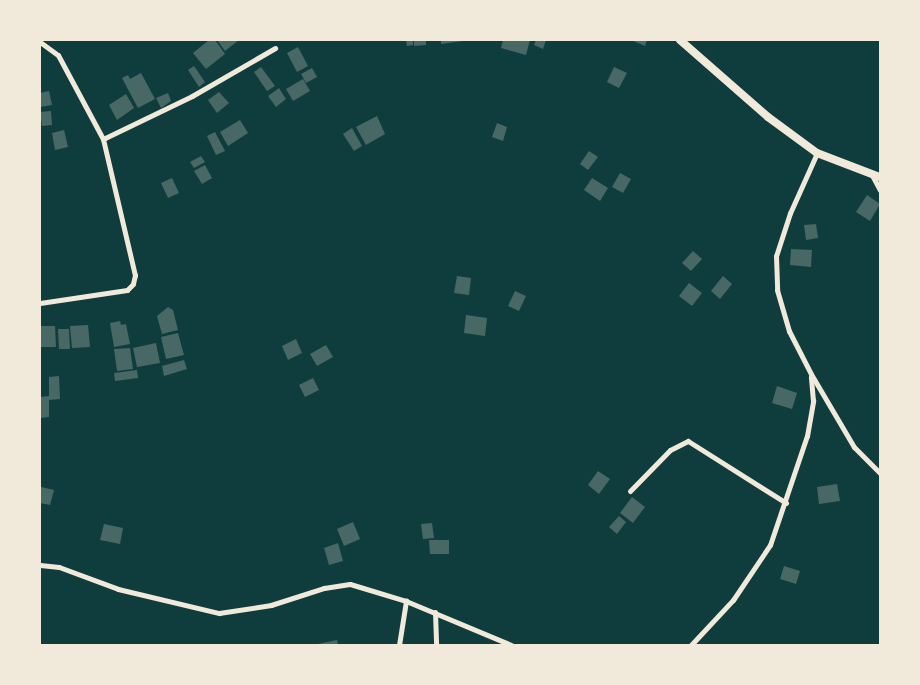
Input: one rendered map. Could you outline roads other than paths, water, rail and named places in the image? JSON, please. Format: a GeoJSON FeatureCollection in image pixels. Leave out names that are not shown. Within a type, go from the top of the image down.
{"type":"FeatureCollection","features":[{"type":"Feature","properties":{"kind":"street"},"geometry":{"type":"LineString","coordinates":[[680,40],[768,117],[817,153],[876,176],[880,190]]}},
{"type":"Feature","properties":{"kind":"street"},"geometry":{"type":"LineString","coordinates":[[40,42],[58,55],[103,138],[135,275],[133,284],[114,294],[40,303]]}},
{"type":"Feature","properties":{"kind":"street"},"geometry":{"type":"LineString","coordinates":[[103,138],[192,96],[274,48]]}},
{"type":"Feature","properties":{"kind":"street"},"geometry":{"type":"LineString","coordinates":[[817,153],[776,256],[777,290],[789,331],[811,374],[854,447],[880,473]]}},
{"type":"Feature","properties":{"kind":"street"},"geometry":{"type":"LineString","coordinates":[[691,645],[733,600],[770,545],[786,503],[807,436],[813,400],[811,374]]}},
{"type":"Feature","properties":{"kind":"street"},"geometry":{"type":"LineString","coordinates":[[630,491],[670,450],[688,442],[786,503]]}},
{"type":"Feature","properties":{"kind":"street"},"geometry":{"type":"LineString","coordinates":[[40,564],[59,567],[126,592],[219,613],[271,605],[324,588],[350,584],[406,600],[511,645]]}},
{"type":"Feature","properties":{"kind":"street"},"geometry":{"type":"LineString","coordinates":[[399,645],[406,600]]}},
{"type":"Feature","properties":{"kind":"street"},"geometry":{"type":"LineString","coordinates":[[435,612],[436,645]]}}]}
